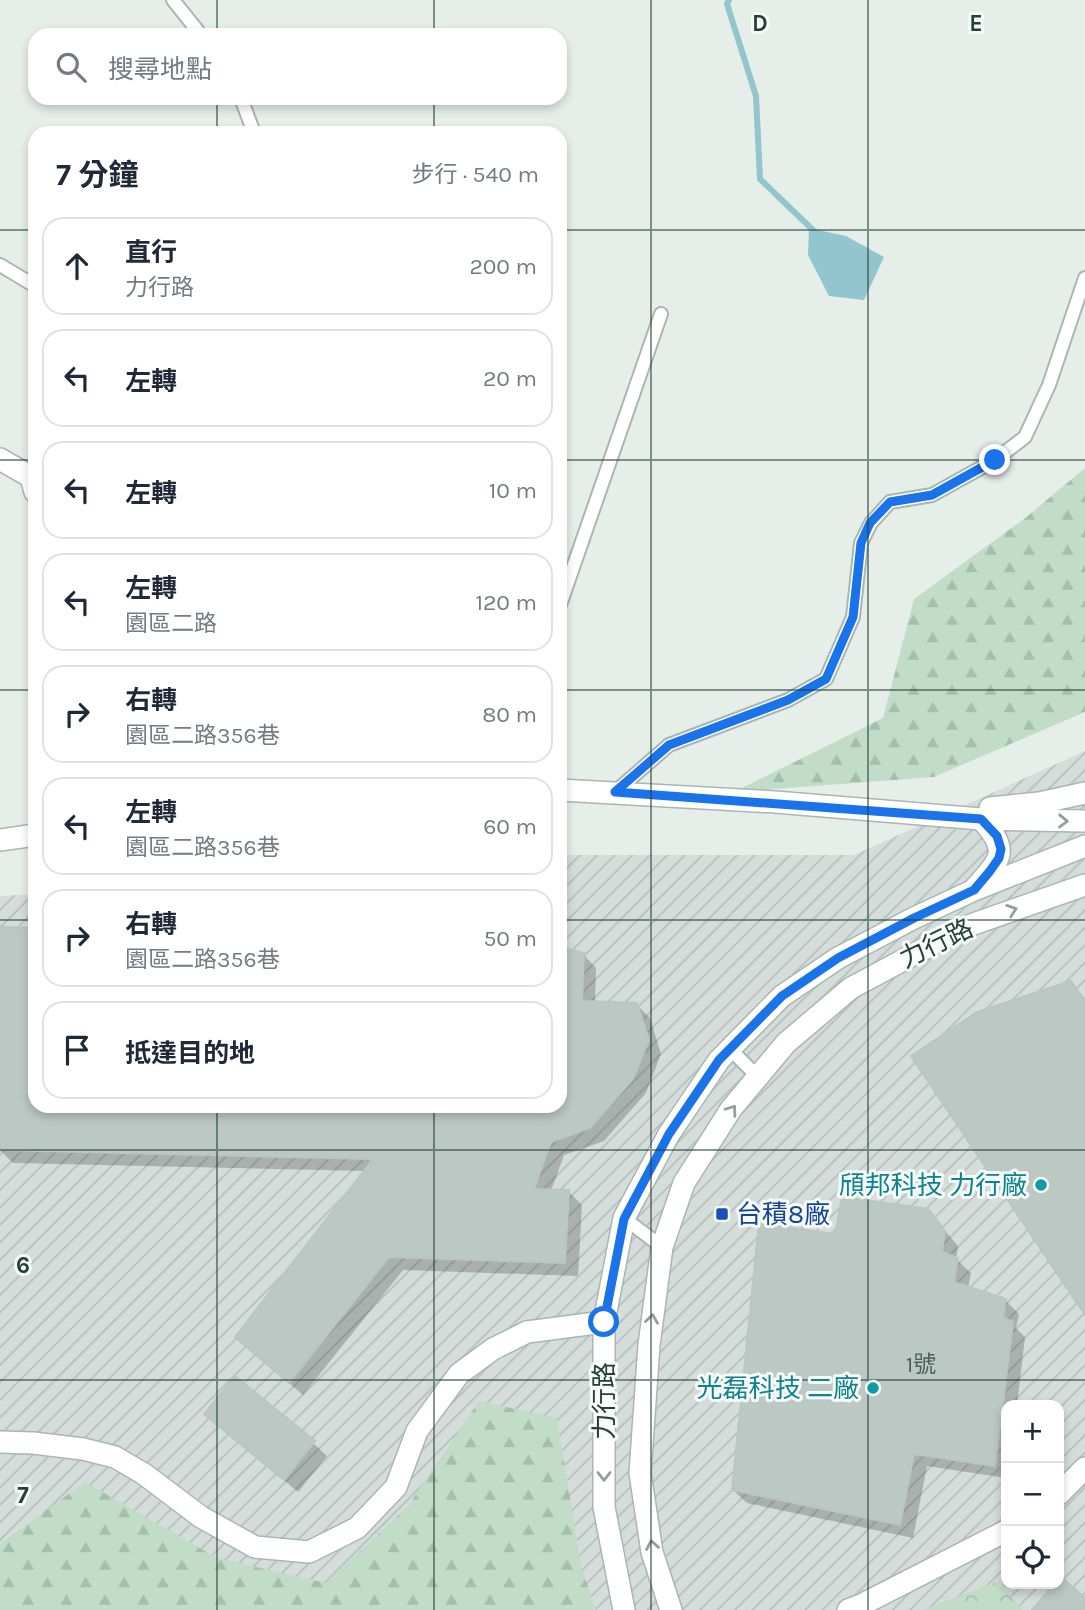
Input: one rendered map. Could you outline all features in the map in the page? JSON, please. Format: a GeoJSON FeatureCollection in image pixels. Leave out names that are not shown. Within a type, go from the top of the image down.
{"type":"FeatureCollection","features":[{"type":"Feature","properties":{"kind":"street"},"geometry":{"type":"LineString","coordinates":[[0,458],[28,475]]}},
{"type":"Feature","properties":{"kind":"street"},"geometry":{"type":"LineString","coordinates":[[567,790],[966,811],[1039,803],[1085,793]]}},
{"type":"Feature","properties":{"kind":"street"},"geometry":{"type":"LineString","coordinates":[[775,802],[981,819],[1085,821]]}},
{"type":"Feature","properties":{"kind":"street"},"geometry":{"type":"LineString","coordinates":[[974,890],[999,858],[1001,849],[997,836],[981,819]]}},
{"type":"Feature","properties":{"kind":"street"},"geometry":{"type":"LineString","coordinates":[[0,840],[28,836]]}},
{"type":"Feature","properties":{"kind":"street","name":"力行路"},"geometry":{"type":"LineString","coordinates":[[624,1610],[604,1507],[604,1322],[624,1219],[669,1134],[719,1060],[782,996],[838,958],[914,918],[974,890],[1085,846]]}},
{"type":"Feature","properties":{"kind":"street","name":"力行路"},"geometry":{"type":"LineString","coordinates":[[671,1610],[652,1552],[640,1473],[649,1345],[663,1247],[684,1183],[732,1109],[786,1043],[851,988],[965,927],[1085,885]]}},
{"type":"Feature","properties":{"kind":"street"},"geometry":{"type":"LineString","coordinates":[[0,1442],[83,1448],[115,1457],[144,1474],[201,1517],[255,1547],[309,1552],[357,1528],[396,1488],[417,1431],[459,1374],[493,1349],[527,1332],[604,1322]]}},
{"type":"Feature","properties":{"kind":"street"},"geometry":{"type":"LineString","coordinates":[[1064,1489],[1085,1468]]}},
{"type":"Feature","properties":{"kind":"street"},"geometry":{"type":"LineString","coordinates":[[848,1610],[1001,1534]]}},
{"type":"Feature","properties":{"kind":"lane"},"geometry":{"type":"LineString","coordinates":[[173,0],[195,28]]}},
{"type":"Feature","properties":{"kind":"lane"},"geometry":{"type":"LineString","coordinates":[[244,105],[251,126]]}},
{"type":"Feature","properties":{"kind":"lane"},"geometry":{"type":"LineString","coordinates":[[0,265],[28,282]]}},
{"type":"Feature","properties":{"kind":"lane"},"geometry":{"type":"LineString","coordinates":[[615,792],[669,745],[788,700],[826,679],[853,617],[861,543],[870,523],[890,502],[932,495],[995,460],[1025,437],[1049,385],[1085,278]]}},
{"type":"Feature","properties":{"kind":"lane"},"geometry":{"type":"LineString","coordinates":[[567,585],[661,314]]}},
{"type":"Feature","properties":{"kind":"lane"},"geometry":{"type":"LineString","coordinates":[[730,1049],[758,1077]]}},
{"type":"Feature","properties":{"kind":"lane"},"geometry":{"type":"LineString","coordinates":[[624,1219],[663,1247]]}},
{"type":"Feature","properties":{"kind":"shaded area"},"geometry":{"type":"Polygon","coordinates":[[[1085,751],[1085,1610],[0,1610],[0,896],[28,894],[28,1113],[567,1113],[567,855],[854,855],[1085,751]]]}},
{"type":"Feature","properties":{"kind":"green space"},"geometry":{"type":"Polygon","coordinates":[[[1085,468],[1085,712],[934,777],[734,792],[883,718],[914,599],[1024,519],[1085,468]]]}},
{"type":"Feature","properties":{"kind":"green space"},"geometry":{"type":"Polygon","coordinates":[[[479,1401],[557,1418],[582,1570],[596,1610],[0,1610],[0,1544],[85,1482],[217,1558],[326,1583],[408,1506],[479,1401]]]}},
{"type":"Feature","properties":{"kind":"green space"},"geometry":{"type":"Polygon","coordinates":[[[999,1581],[1001,1589],[1006,1589],[1023,1610],[922,1610],[999,1581]]]}},
{"type":"Feature","properties":{"kind":"water"},"geometry":{"type":"Polygon","coordinates":[[[809,228],[846,236],[884,257],[864,300],[829,296],[808,255],[809,228]]]}},
{"type":"Feature","properties":{"kind":"building"},"geometry":{"type":"Polygon","coordinates":[[[0,927],[28,928],[28,1113],[567,1113],[567,949],[584,953],[582,1001],[637,1003],[649,1040],[633,1079],[590,1128],[551,1142],[534,1189],[569,1190],[565,1263],[389,1257],[289,1383],[235,1337],[373,1159],[0,1150],[0,927]]]}},
{"type":"Feature","properties":{"kind":"building","name":"頎邦科技 力行廠"},"geometry":{"type":"Polygon","coordinates":[[[1071,981],[1085,1001],[1085,1315],[911,1056],[977,1012],[1071,981]]]}},
{"type":"Feature","properties":{"kind":"building","name":"光磊科技 二廠"},"geometry":{"type":"Polygon","coordinates":[[[842,1197],[928,1209],[945,1231],[942,1252],[958,1258],[954,1282],[1006,1299],[1003,1317],[1013,1322],[1003,1400],[1001,1400],[995,1466],[914,1454],[900,1525],[732,1490],[759,1223],[835,1234],[842,1197]]]}},
{"type":"Feature","properties":{"kind":"building"},"geometry":{"type":"Polygon","coordinates":[[[235,1376],[315,1441],[284,1480],[204,1414],[235,1376]]]}},
{"type":"Feature","properties":{"kind":"building"},"geometry":{"type":"Polygon","coordinates":[[[1064,1580],[1085,1598],[1085,1610],[1032,1610],[1050,1589],[1064,1589],[1064,1580]]]}},
{"type":"Feature","properties":{"kind":"waterway"},"geometry":{"type":"LineString","coordinates":[[729,0],[727,4],[756,96],[760,179],[816,233]]}},
{"type":"Feature","properties":{"kind":"place","name":"頎邦科技 力行廠"},"geometry":{"type":"Point","coordinates":[1041,1185]}},
{"type":"Feature","properties":{"kind":"place","name":"台積8廠"},"geometry":{"type":"Point","coordinates":[722,1214]}},
{"type":"Feature","properties":{"kind":"place","name":"光磊科技 二廠"},"geometry":{"type":"Point","coordinates":[873,1388]}},
{"type":"Feature","properties":{"kind":"route"},"geometry":{"type":"LineString","coordinates":[[604,1322],[624,1219],[669,1134],[719,1060],[782,996],[838,958],[974,890],[999,858],[1001,849],[997,836],[981,819],[615,792],[669,745],[788,700],[826,679],[853,617],[861,543],[870,523],[890,502],[932,495],[995,460]]}}]}
